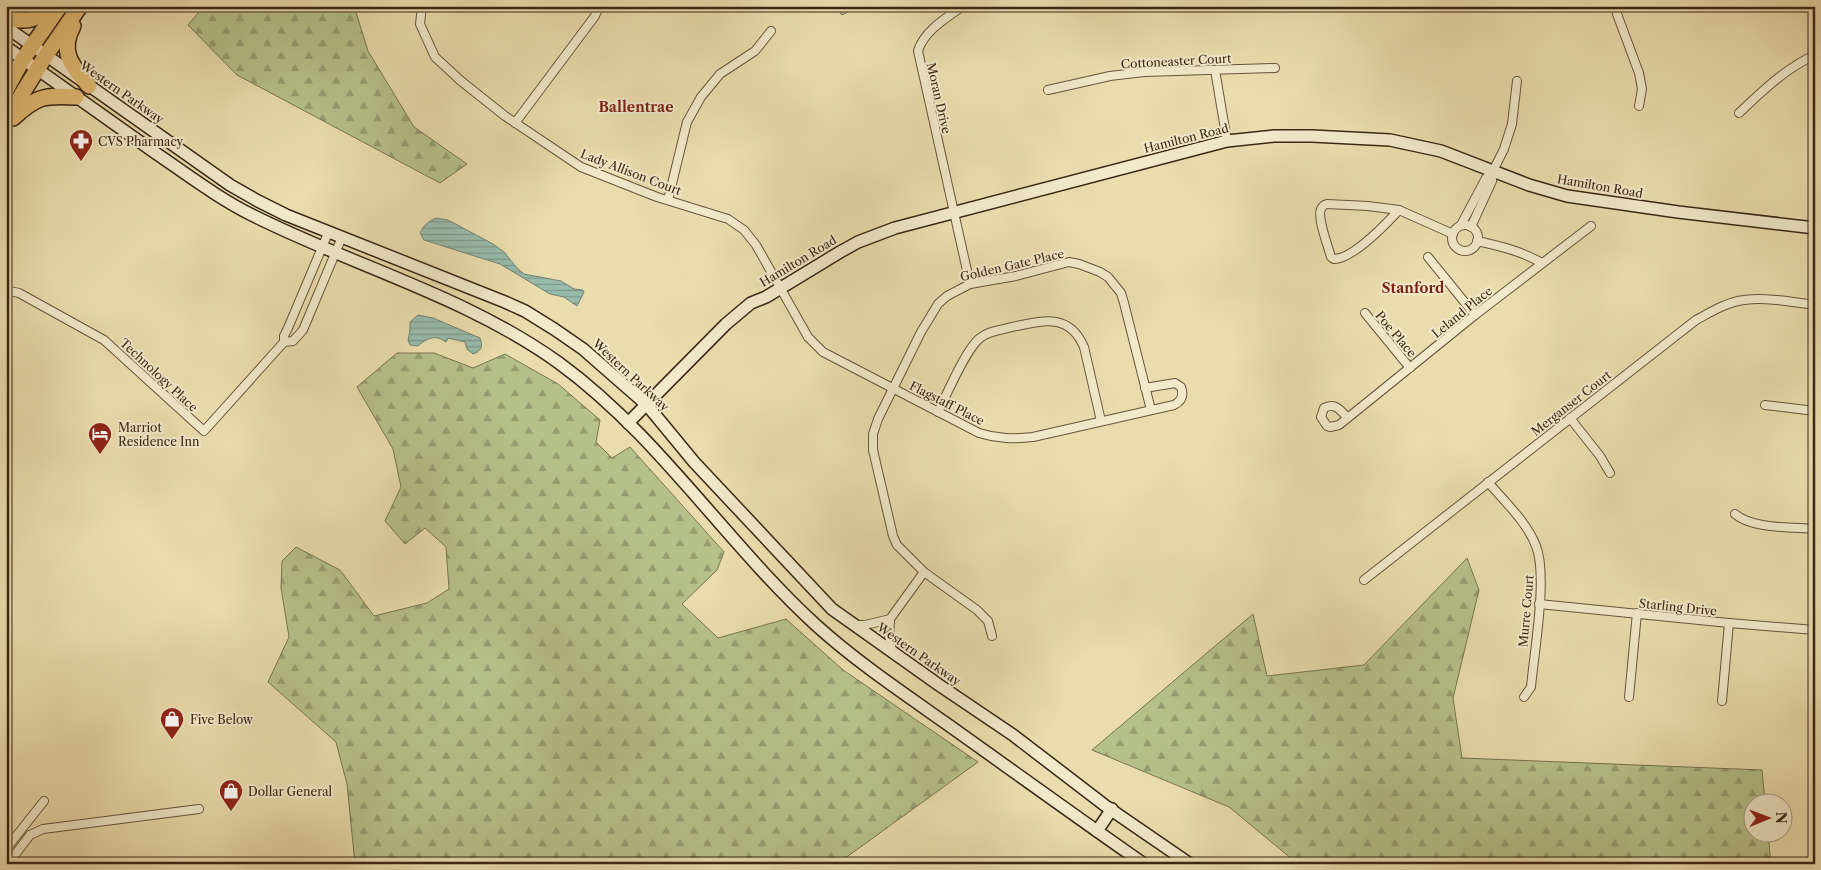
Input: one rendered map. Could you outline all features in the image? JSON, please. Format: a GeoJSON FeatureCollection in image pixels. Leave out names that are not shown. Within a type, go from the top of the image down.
{"type":"FeatureCollection","features":[{"type":"Feature","properties":{"kind":"highway"},"geometry":{"type":"LineString","coordinates":[[6,18],[29,21],[37,18],[52,6]]}},
{"type":"Feature","properties":{"kind":"highway"},"geometry":{"type":"LineString","coordinates":[[6,90],[32,45],[60,6]]}},
{"type":"Feature","properties":{"kind":"highway"},"geometry":{"type":"LineString","coordinates":[[6,120],[46,55],[81,6]]}},
{"type":"Feature","properties":{"kind":"highway"},"geometry":{"type":"LineString","coordinates":[[81,6],[67,37],[67,46],[72,66],[89,86]]}},
{"type":"Feature","properties":{"kind":"highway"},"geometry":{"type":"LineString","coordinates":[[6,124],[26,106],[42,97],[76,97]]}},
{"type":"Feature","properties":{"kind":"main road","name":"Western Parkway"},"geometry":{"type":"LineString","coordinates":[[6,27],[230,185],[272,208],[525,311],[583,349],[647,405],[694,462],[832,609],[1013,736],[1112,810],[1190,864]]}},
{"type":"Feature","properties":{"kind":"main road"},"geometry":{"type":"LineString","coordinates":[[6,47],[221,198],[265,221],[444,299],[515,333],[563,366],[598,394],[628,423],[701,501],[782,593],[819,628],[887,681],[1144,864]]}},
{"type":"Feature","properties":{"kind":"main road","name":"Hamilton Road"},"geometry":{"type":"LineString","coordinates":[[628,423],[726,324],[751,303],[781,288],[858,242],[895,228],[953,212],[1227,141],[1274,136],[1390,140],[1441,151],[1547,191],[1578,198],[1815,228]]}},
{"type":"Feature","properties":{"kind":"main road"},"geometry":{"type":"LineString","coordinates":[[1097,831],[1112,810]]}},
{"type":"Feature","properties":{"kind":"street","name":"Lady Allison Court"},"geometry":{"type":"LineString","coordinates":[[422,6],[420,24],[435,57],[461,81],[515,123],[581,167],[668,200],[728,219],[744,230],[756,245],[781,288]]}},
{"type":"Feature","properties":{"kind":"street"},"geometry":{"type":"LineString","coordinates":[[515,123],[595,16],[599,6]]}},
{"type":"Feature","properties":{"kind":"street","name":"Moran Drive"},"geometry":{"type":"LineString","coordinates":[[963,6],[928,34],[921,42],[918,51],[970,284]]}},
{"type":"Feature","properties":{"kind":"street"},"geometry":{"type":"LineString","coordinates":[[1616,6],[1617,14],[1640,73],[1642,90],[1640,106]]}},
{"type":"Feature","properties":{"kind":"street"},"geometry":{"type":"LineString","coordinates":[[668,200],[687,122],[701,97],[720,74],[755,51],[771,31]]}},
{"type":"Feature","properties":{"kind":"street"},"geometry":{"type":"LineString","coordinates":[[1739,113],[1764,89],[1801,62],[1815,55]]}},
{"type":"Feature","properties":{"kind":"street","name":"Cottoneaster Court"},"geometry":{"type":"LineString","coordinates":[[1048,90],[1110,76],[1275,68]]}},
{"type":"Feature","properties":{"kind":"street"},"geometry":{"type":"LineString","coordinates":[[1215,70],[1227,141]]}},
{"type":"Feature","properties":{"kind":"street"},"geometry":{"type":"LineString","coordinates":[[1471,226],[1492,181],[1493,171],[1509,137],[1517,81]]}},
{"type":"Feature","properties":{"kind":"street"},"geometry":{"type":"LineString","coordinates":[[1461,225],[1471,226],[1477,233],[1477,241],[1468,250],[1459,249],[1453,243],[1452,234],[1461,225],[1486,178],[1493,171]]}},
{"type":"Feature","properties":{"kind":"street"},"geometry":{"type":"LineString","coordinates":[[1399,210],[1380,231],[1349,255],[1340,259],[1331,257],[1320,210],[1322,206],[1327,204],[1361,205],[1399,210],[1452,234]]}},
{"type":"Feature","properties":{"kind":"street","name":"Leland Place"},"geometry":{"type":"LineString","coordinates":[[1348,417],[1474,316],[1591,226]]}},
{"type":"Feature","properties":{"kind":"street","name":"Technology Place"},"geometry":{"type":"LineString","coordinates":[[284,342],[284,336],[329,231]]}},
{"type":"Feature","properties":{"kind":"street","name":"Technology Place"},"geometry":{"type":"LineString","coordinates":[[6,290],[19,293],[104,340],[204,431],[284,342],[293,341],[303,330],[342,237]]}},
{"type":"Feature","properties":{"kind":"street"},"geometry":{"type":"LineString","coordinates":[[1477,241],[1519,251],[1542,263]]}},
{"type":"Feature","properties":{"kind":"street"},"geometry":{"type":"LineString","coordinates":[[1428,257],[1474,316]]}},
{"type":"Feature","properties":{"kind":"street","name":"Golden Gate Place"},"geometry":{"type":"LineString","coordinates":[[992,636],[988,621],[977,610],[924,572],[897,545],[893,536],[873,450],[874,434],[878,419],[921,332],[938,304],[949,294],[970,284],[1016,276],[1069,262],[1100,272],[1115,285],[1124,303],[1151,410]]}},
{"type":"Feature","properties":{"kind":"street","name":"Flagstaff Place"},"geometry":{"type":"LineString","coordinates":[[781,288],[808,337],[818,348],[979,433],[1010,439],[1033,438],[1179,403],[1183,391],[1175,383],[1145,388]]}},
{"type":"Feature","properties":{"kind":"street","name":"Merganser Court"},"geometry":{"type":"LineString","coordinates":[[1364,580],[1696,320],[1742,300],[1761,299],[1815,305]]}},
{"type":"Feature","properties":{"kind":"street","name":"Poe Place"},"geometry":{"type":"LineString","coordinates":[[1365,313],[1410,368]]}},
{"type":"Feature","properties":{"kind":"street"},"geometry":{"type":"LineString","coordinates":[[938,412],[972,347],[980,337],[990,332],[1050,320],[1061,322],[1073,330],[1080,339],[1084,347],[1101,421]]}},
{"type":"Feature","properties":{"kind":"street"},"geometry":{"type":"LineString","coordinates":[[1765,405],[1815,411]]}},
{"type":"Feature","properties":{"kind":"street"},"geometry":{"type":"LineString","coordinates":[[1570,418],[1600,456],[1610,473]]}},
{"type":"Feature","properties":{"kind":"street","name":"Murre Court"},"geometry":{"type":"LineString","coordinates":[[1488,482],[1527,530],[1536,546],[1541,566],[1531,687],[1524,697]]}},
{"type":"Feature","properties":{"kind":"street"},"geometry":{"type":"LineString","coordinates":[[1735,514],[1744,521],[1754,523],[1815,530]]}},
{"type":"Feature","properties":{"kind":"street"},"geometry":{"type":"LineString","coordinates":[[892,652],[889,636],[890,619],[924,572]]}},
{"type":"Feature","properties":{"kind":"street","name":"Starling Drive"},"geometry":{"type":"LineString","coordinates":[[1539,604],[1815,630]]}},
{"type":"Feature","properties":{"kind":"street"},"geometry":{"type":"LineString","coordinates":[[1628,697],[1637,613]]}},
{"type":"Feature","properties":{"kind":"street"},"geometry":{"type":"LineString","coordinates":[[854,625],[865,625],[890,619]]}},
{"type":"Feature","properties":{"kind":"street"},"geometry":{"type":"LineString","coordinates":[[1722,700],[1729,623]]}},
{"type":"Feature","properties":{"kind":"street"},"geometry":{"type":"LineString","coordinates":[[6,849],[44,801]]}},
{"type":"Feature","properties":{"kind":"street"},"geometry":{"type":"LineString","coordinates":[[8,864],[30,835],[43,829],[199,809]]}},
{"type":"Feature","properties":{"kind":"green space"},"geometry":{"type":"Polygon","coordinates":[[[204,6],[354,6],[368,51],[414,127],[467,164],[440,183],[237,75],[188,25],[204,6]]]}},
{"type":"Feature","properties":{"kind":"green space"},"geometry":{"type":"Polygon","coordinates":[[[834,6],[859,6],[842,15],[834,6]]]}},
{"type":"Feature","properties":{"kind":"green space"},"geometry":{"type":"Polygon","coordinates":[[[397,353],[434,353],[473,368],[505,354],[558,384],[600,420],[596,442],[612,458],[630,447],[724,552],[717,570],[682,604],[718,638],[786,619],[843,670],[978,762],[837,864],[355,864],[347,784],[336,742],[268,682],[289,637],[281,588],[282,561],[296,547],[340,570],[374,616],[427,603],[449,589],[446,547],[425,528],[405,544],[385,521],[401,487],[393,449],[357,387],[397,353]]]}},
{"type":"Feature","properties":{"kind":"green space"},"geometry":{"type":"Polygon","coordinates":[[[1467,558],[1479,590],[1453,698],[1462,758],[1762,770],[1764,792],[1744,792],[1744,842],[1769,842],[1771,864],[1298,864],[1229,807],[1092,750],[1253,614],[1267,676],[1364,665],[1467,558]]]}},
{"type":"Feature","properties":{"kind":"shaded area"},"geometry":{"type":"Polygon","coordinates":[[[437,218],[448,220],[493,244],[504,252],[524,274],[561,281],[574,289],[583,290],[584,292],[577,306],[564,297],[550,294],[500,264],[424,240],[420,233],[429,222],[437,218]]]}},
{"type":"Feature","properties":{"kind":"shaded area"},"geometry":{"type":"Polygon","coordinates":[[[418,315],[433,318],[480,338],[481,348],[473,354],[467,349],[465,342],[448,338],[446,342],[440,338],[432,338],[418,346],[410,345],[408,340],[410,322],[418,315]]]}},
{"type":"Feature","properties":{"kind":"place","name":"CVS Pharmacy"},"geometry":{"type":"Point","coordinates":[81,162]}},
{"type":"Feature","properties":{"kind":"place","name":"Marriot Residence Inn"},"geometry":{"type":"Point","coordinates":[100,455]}},
{"type":"Feature","properties":{"kind":"place","name":"Five Below"},"geometry":{"type":"Point","coordinates":[172,740]}},
{"type":"Feature","properties":{"kind":"place","name":"Dollar General"},"geometry":{"type":"Point","coordinates":[231,812]}},
{"type":"Feature","properties":{"kind":"district","name":"Ballentrae"},"geometry":{"type":"Point","coordinates":[636,107]}},
{"type":"Feature","properties":{"kind":"district","name":"Stanford"},"geometry":{"type":"Point","coordinates":[1413,288]}}]}
